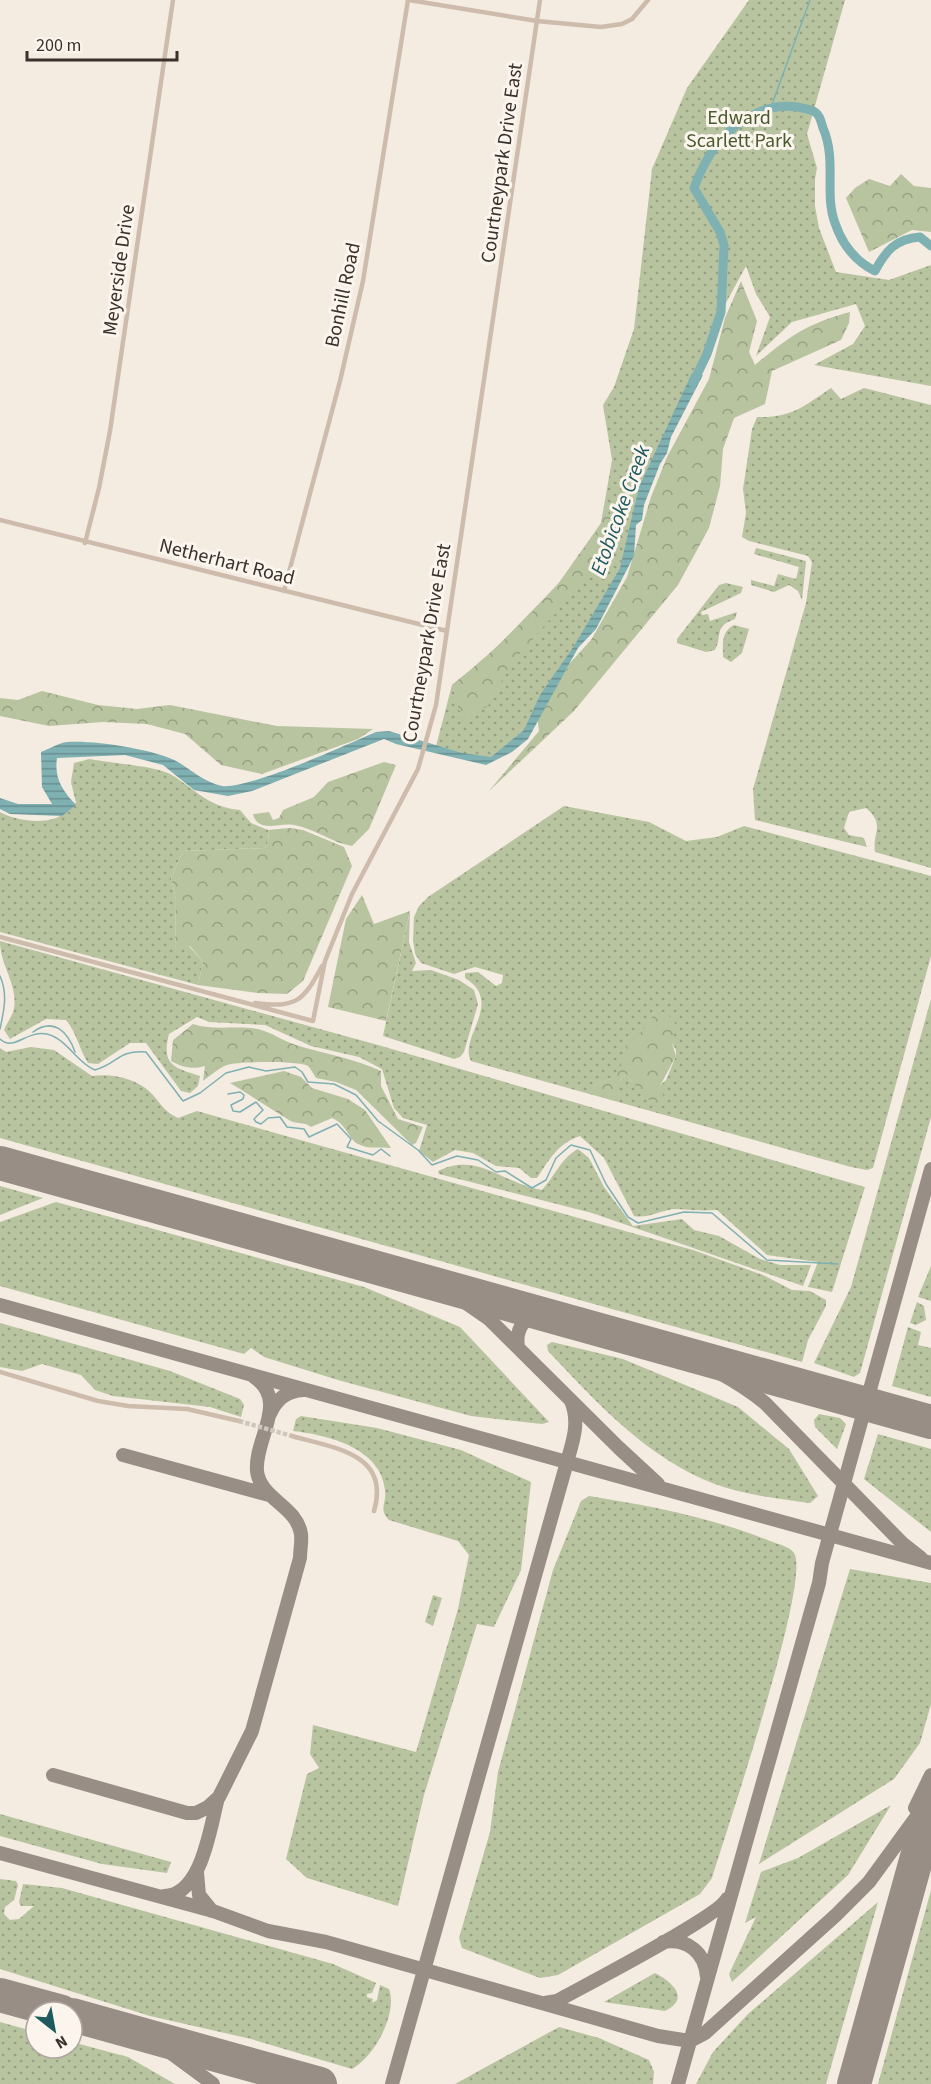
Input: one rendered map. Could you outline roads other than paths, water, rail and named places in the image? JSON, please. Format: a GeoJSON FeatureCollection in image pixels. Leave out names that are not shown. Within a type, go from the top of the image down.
{"type":"FeatureCollection","features":[{"type":"Feature","properties":{"kind":"street","name":"Meyerside Drive"},"geometry":{"type":"LineString","coordinates":[[85,543],[110,431],[173,0]]}},
{"type":"Feature","properties":{"kind":"street"},"geometry":{"type":"LineString","coordinates":[[408,0],[537,21],[613,26],[632,19],[648,0]]}},
{"type":"Feature","properties":{"kind":"street","name":"Bonhill Road"},"geometry":{"type":"LineString","coordinates":[[284,591],[340,381],[363,281],[408,0]]}},
{"type":"Feature","properties":{"kind":"street","name":"Courtneypark Drive East"},"geometry":{"type":"LineString","coordinates":[[0,937],[313,1021],[325,961],[357,886],[412,783],[428,741],[436,705],[540,0]]}},
{"type":"Feature","properties":{"kind":"street","name":"Netherhart Road"},"geometry":{"type":"LineString","coordinates":[[0,520],[85,543],[447,631]]}},
{"type":"Feature","properties":{"kind":"street"},"geometry":{"type":"LineString","coordinates":[[242,1002],[292,1004],[308,992],[325,961]]}},
{"type":"Feature","properties":{"kind":"street"},"geometry":{"type":"LineString","coordinates":[[0,1372],[98,1401],[128,1406],[187,1409],[239,1421]]}},
{"type":"Feature","properties":{"kind":"street"},"geometry":{"type":"LineString","coordinates":[[292,1436],[350,1452],[360,1458],[375,1477],[378,1490],[374,1511]]}},
{"type":"Feature","properties":{"kind":"water"},"geometry":{"type":"Polygon","coordinates":[[[692,373],[703,375],[671,437],[667,453],[660,464],[644,505],[642,520],[636,525],[634,556],[596,629],[578,648],[528,739],[512,752],[486,765],[396,744],[384,739],[252,791],[228,796],[194,790],[163,765],[125,755],[57,758],[56,765],[60,783],[76,805],[62,816],[10,814],[0,809],[0,798],[18,804],[52,804],[42,787],[41,752],[67,742],[107,744],[155,753],[168,757],[204,779],[222,786],[253,781],[275,774],[376,732],[389,731],[462,753],[491,757],[524,730],[540,695],[574,646],[620,568],[639,487],[692,373]]]}},
{"type":"Feature","properties":{"kind":"waterway"},"geometry":{"type":"LineString","coordinates":[[771,107],[810,0]]}},
{"type":"Feature","properties":{"kind":"waterway","name":"Etobicoke Creek"},"geometry":{"type":"LineString","coordinates":[[693,383],[707,354],[721,312],[724,245],[720,232],[694,188],[704,164],[718,144],[745,119],[762,111],[782,106],[806,109],[818,115],[829,152],[830,200],[835,223],[850,251],[868,267],[875,271],[883,257],[904,240],[920,237],[931,246]]}},
{"type":"Feature","properties":{"kind":"waterway"},"geometry":{"type":"LineString","coordinates":[[0,976],[5,996],[0,1029]]}},
{"type":"Feature","properties":{"kind":"waterway"},"geometry":{"type":"LineString","coordinates":[[33,1032],[47,1026],[54,1026],[64,1033],[75,1052]]}},
{"type":"Feature","properties":{"kind":"waterway"},"geometry":{"type":"LineString","coordinates":[[0,1039],[10,1043],[33,1035],[47,1034],[60,1041],[95,1070],[123,1055],[146,1052],[183,1101],[200,1093],[226,1073],[249,1067],[266,1071],[295,1067],[302,1072],[308,1082],[334,1084],[356,1095],[378,1121],[418,1150],[432,1165],[457,1156],[478,1160],[496,1172],[505,1171],[532,1188],[546,1180],[556,1158],[571,1145],[590,1150],[606,1184],[628,1217],[638,1223],[684,1212],[712,1213],[767,1260],[838,1264]]}},
{"type":"Feature","properties":{"kind":"waterway"},"geometry":{"type":"LineString","coordinates":[[228,1094],[240,1092],[244,1095],[243,1099],[231,1105],[233,1111],[240,1112],[256,1102],[263,1110],[254,1119],[261,1124],[268,1118],[280,1117],[287,1127],[304,1129],[309,1137],[337,1124],[351,1139],[347,1147],[373,1155],[381,1149],[390,1156]]}},
{"type":"Feature","properties":{"kind":"tunnel"},"geometry":{"type":"LineString","coordinates":[[239,1421],[292,1436]]}},
{"type":"Feature","properties":{"kind":"park label","name":"Edward Scarlett Park"},"geometry":{"type":"Point","coordinates":[739,130]}}]}
